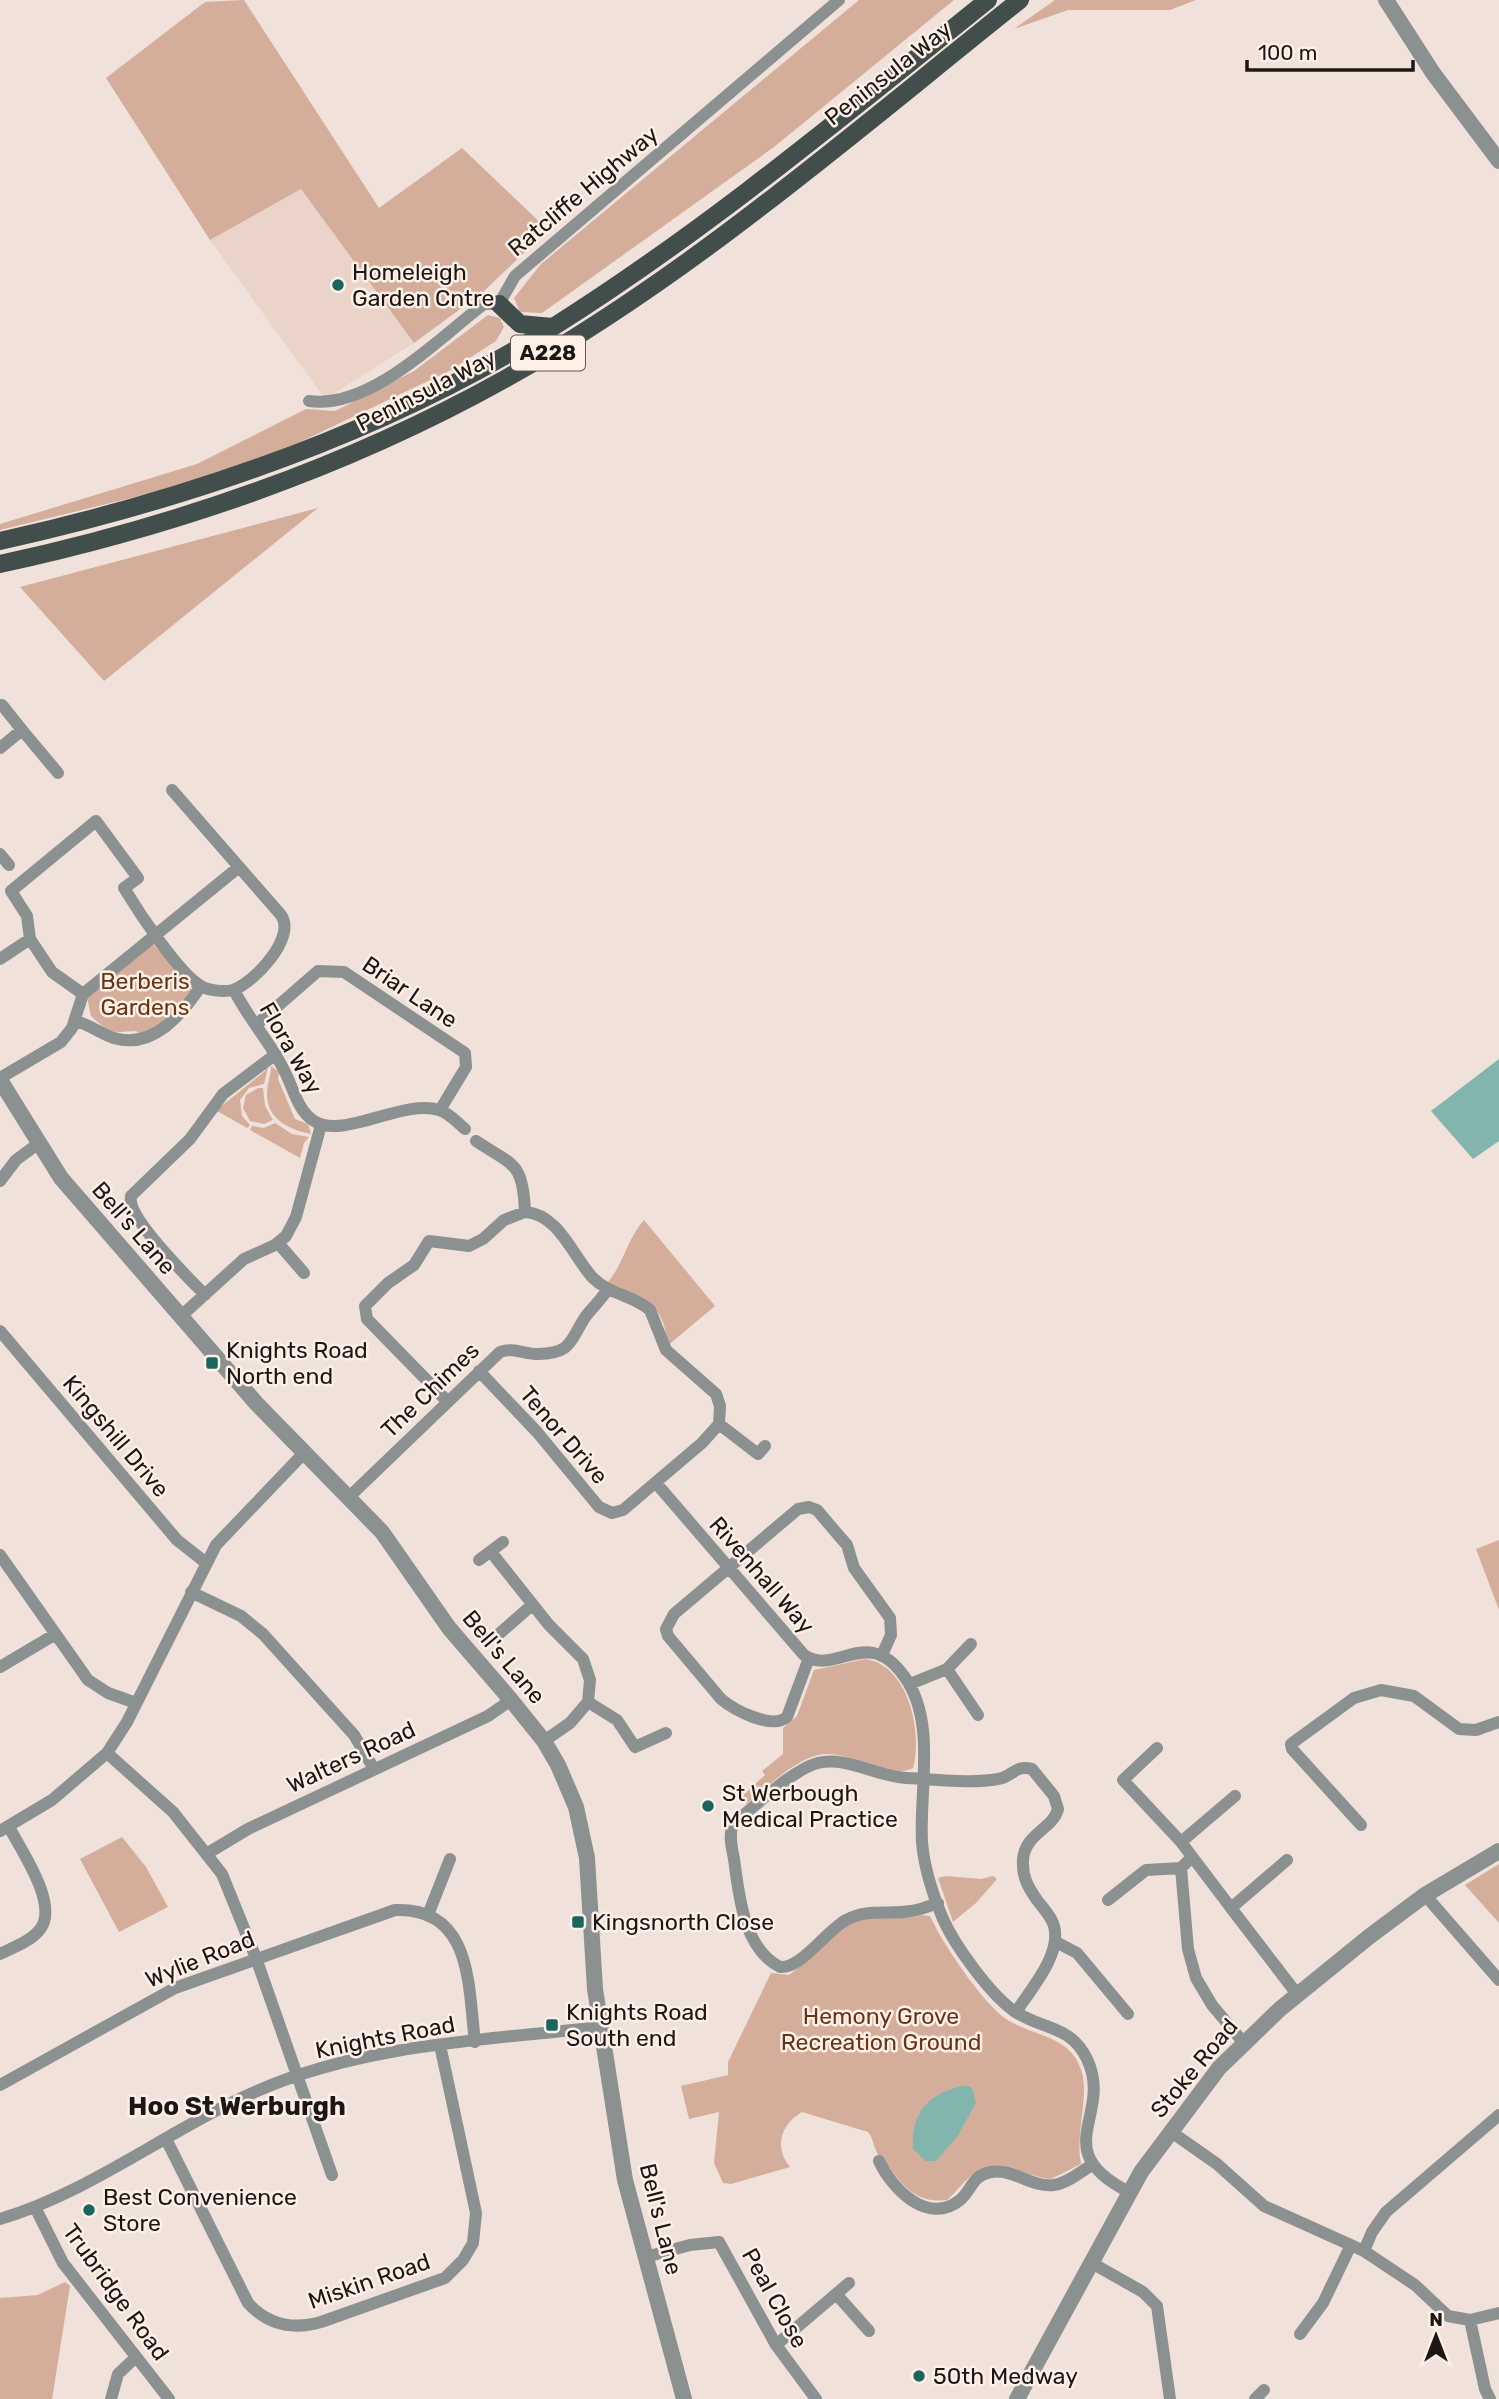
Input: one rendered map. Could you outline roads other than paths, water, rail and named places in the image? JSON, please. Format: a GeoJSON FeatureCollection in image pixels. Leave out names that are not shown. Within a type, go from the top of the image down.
{"type":"FeatureCollection","features":[{"type":"Feature","properties":{"kind":"main road","name":"Peninsula Way"},"geometry":{"type":"LineString","coordinates":[[0,541],[112,515],[277,461],[366,425],[483,367],[552,327],[674,245],[753,187],[988,0]]}},
{"type":"Feature","properties":{"kind":"main road","name":"Peninsula Way"},"geometry":{"type":"LineString","coordinates":[[0,564],[135,531],[284,482],[370,446],[504,380],[603,319],[693,257],[1020,0]]}},
{"type":"Feature","properties":{"kind":"main road"},"geometry":{"type":"LineString","coordinates":[[499,304],[520,324],[552,327]]}},
{"type":"Feature","properties":{"kind":"main road"},"geometry":{"type":"LineString","coordinates":[[483,367],[511,333],[512,318]]}},
{"type":"Feature","properties":{"kind":"street","name":"Ratcliffe Highway"},"geometry":{"type":"LineString","coordinates":[[499,304],[515,276],[839,0]]}},
{"type":"Feature","properties":{"kind":"street"},"geometry":{"type":"LineString","coordinates":[[1386,0],[1433,73],[1499,161]]}},
{"type":"Feature","properties":{"kind":"street"},"geometry":{"type":"LineString","coordinates":[[309,401],[321,403],[353,395],[408,365],[484,304],[499,304]]}},
{"type":"Feature","properties":{"kind":"street"},"geometry":{"type":"LineString","coordinates":[[2,705],[58,773]]}},
{"type":"Feature","properties":{"kind":"street"},"geometry":{"type":"LineString","coordinates":[[0,748],[22,730]]}},
{"type":"Feature","properties":{"kind":"street"},"geometry":{"type":"LineString","coordinates":[[83,994],[53,973],[30,939],[27,916],[11,891],[96,821],[138,877],[124,888],[157,936],[201,986],[218,991],[234,990],[260,969],[282,942],[286,930],[284,919],[172,790]]}},
{"type":"Feature","properties":{"kind":"street"},"geometry":{"type":"LineString","coordinates":[[0,854],[9,865]]}},
{"type":"Feature","properties":{"kind":"street"},"geometry":{"type":"LineString","coordinates":[[0,1079],[61,1042],[75,1021],[83,994],[239,867]]}},
{"type":"Feature","properties":{"kind":"street"},"geometry":{"type":"LineString","coordinates":[[0,959],[30,939]]}},
{"type":"Feature","properties":{"kind":"street","name":"Briar Lane"},"geometry":{"type":"LineString","coordinates":[[256,1025],[314,973],[327,969],[344,972],[464,1053],[466,1066],[440,1110]]}},
{"type":"Feature","properties":{"kind":"street"},"geometry":{"type":"LineString","coordinates":[[75,1021],[114,1038],[149,1035],[186,1009],[201,986]]}},
{"type":"Feature","properties":{"kind":"street","name":"Flora Way"},"geometry":{"type":"LineString","coordinates":[[234,990],[276,1054],[305,1113],[321,1125],[338,1126],[410,1109],[440,1110]]}},
{"type":"Feature","properties":{"kind":"street"},"geometry":{"type":"LineString","coordinates":[[205,1295],[139,1220],[130,1205],[131,1196],[190,1139],[223,1094],[276,1054]]}},
{"type":"Feature","properties":{"kind":"street","name":"Bell's Lane"},"geometry":{"type":"LineString","coordinates":[[0,1079],[61,1178],[180,1317],[303,1454],[382,1532],[449,1628],[544,1741],[570,1790],[585,1843],[593,1967],[625,2180],[684,2399]]}},
{"type":"Feature","properties":{"kind":"street"},"geometry":{"type":"LineString","coordinates":[[440,1110],[464,1129]]}},
{"type":"Feature","properties":{"kind":"street"},"geometry":{"type":"LineString","coordinates":[[180,1317],[244,1259],[278,1243],[290,1229],[296,1217],[321,1125]]}},
{"type":"Feature","properties":{"kind":"street"},"geometry":{"type":"LineString","coordinates":[[476,1142],[516,1166],[523,1181],[525,1212]]}},
{"type":"Feature","properties":{"kind":"street"},"geometry":{"type":"LineString","coordinates":[[0,1181],[16,1160],[39,1143]]}},
{"type":"Feature","properties":{"kind":"street"},"geometry":{"type":"LineString","coordinates":[[448,1402],[367,1319],[365,1306],[388,1283],[414,1265],[429,1241],[474,1245],[498,1224],[525,1212],[536,1213],[573,1248],[591,1276],[607,1290],[650,1310],[666,1350],[716,1394],[720,1406],[719,1424],[758,1454],[765,1446]]}},
{"type":"Feature","properties":{"kind":"street"},"geometry":{"type":"LineString","coordinates":[[278,1243],[304,1273]]}},
{"type":"Feature","properties":{"kind":"street","name":"The Chimes"},"geometry":{"type":"LineString","coordinates":[[349,1497],[504,1350],[540,1354],[569,1344],[607,1290]]}},
{"type":"Feature","properties":{"kind":"street","name":"Kingshill Drive"},"geometry":{"type":"LineString","coordinates":[[0,1331],[177,1540],[205,1562]]}},
{"type":"Feature","properties":{"kind":"street","name":"Tenor Drive"},"geometry":{"type":"LineString","coordinates":[[479,1371],[537,1432],[601,1509],[612,1513],[622,1510],[656,1483],[712,1434],[719,1424]]}},
{"type":"Feature","properties":{"kind":"street"},"geometry":{"type":"LineString","coordinates":[[0,1954],[37,1933],[44,1924],[47,1910],[45,1897],[4,1829],[69,1788],[107,1753],[136,1703],[205,1562],[227,1531],[303,1454]]}},
{"type":"Feature","properties":{"kind":"street","name":"Rivenhall Way"},"geometry":{"type":"LineString","coordinates":[[656,1483],[790,1641],[809,1658],[824,1661],[862,1651],[882,1655]]}},
{"type":"Feature","properties":{"kind":"street"},"geometry":{"type":"LineString","coordinates":[[809,1658],[785,1720],[771,1721],[732,1707],[720,1699],[668,1636],[666,1625],[798,1509],[817,1510],[847,1545],[854,1568],[890,1618],[891,1635],[882,1655],[899,1669],[910,1684],[921,1713],[923,1850],[937,1903],[949,1932],[999,1998],[1016,2012],[1063,2032],[1077,2044],[1087,2059],[1092,2084],[1086,2142],[1092,2165],[1105,2178],[1129,2192]]}},
{"type":"Feature","properties":{"kind":"street"},"geometry":{"type":"LineString","coordinates":[[480,1560],[503,1542]]}},
{"type":"Feature","properties":{"kind":"street"},"geometry":{"type":"LineString","coordinates":[[491,1552],[533,1605],[583,1659],[590,1680],[588,1702],[570,1723],[544,1741]]}},
{"type":"Feature","properties":{"kind":"street"},"geometry":{"type":"LineString","coordinates":[[0,1555],[54,1635],[88,1679],[107,1693],[136,1703]]}},
{"type":"Feature","properties":{"kind":"street"},"geometry":{"type":"LineString","coordinates":[[191,1592],[241,1616],[263,1633],[354,1735],[374,1769]]}},
{"type":"Feature","properties":{"kind":"street"},"geometry":{"type":"LineString","coordinates":[[500,1633],[533,1605]]}},
{"type":"Feature","properties":{"kind":"street"},"geometry":{"type":"LineString","coordinates":[[0,1667],[54,1635]]}},
{"type":"Feature","properties":{"kind":"street"},"geometry":{"type":"LineString","coordinates":[[910,1684],[947,1669],[971,1644]]}},
{"type":"Feature","properties":{"kind":"street"},"geometry":{"type":"LineString","coordinates":[[947,1669],[978,1715]]}},
{"type":"Feature","properties":{"kind":"street"},"geometry":{"type":"LineString","coordinates":[[1360,1825],[1292,1749],[1292,1744],[1345,1703],[1373,1691],[1397,1690],[1422,1700],[1459,1729],[1476,1730],[1499,1722]]}},
{"type":"Feature","properties":{"kind":"street","name":"Walters Road"},"geometry":{"type":"LineString","coordinates":[[208,1853],[248,1829],[488,1716],[511,1700]]}},
{"type":"Feature","properties":{"kind":"street"},"geometry":{"type":"LineString","coordinates":[[588,1702],[617,1720],[635,1747],[666,1733]]}},
{"type":"Feature","properties":{"kind":"street"},"geometry":{"type":"LineString","coordinates":[[1157,1748],[1124,1780],[1181,1842],[1186,1863],[1188,1949],[1196,1978],[1212,2005],[1243,2042]]}},
{"type":"Feature","properties":{"kind":"street"},"geometry":{"type":"LineString","coordinates":[[107,1753],[173,1812],[208,1853],[230,1890],[332,2175]]}},
{"type":"Feature","properties":{"kind":"street"},"geometry":{"type":"LineString","coordinates":[[937,1903],[911,1912],[878,1911],[852,1917],[835,1927],[795,1964],[784,1967],[774,1964],[753,1937],[736,1881],[731,1836],[735,1823],[807,1768],[822,1762],[842,1763],[879,1775],[922,1778],[996,1780],[1020,1768],[1034,1772],[1057,1802],[1057,1812],[1027,1844],[1023,1873],[1029,1889],[1053,1922],[1056,1942],[1049,1959],[1016,2012]]}},
{"type":"Feature","properties":{"kind":"street"},"geometry":{"type":"LineString","coordinates":[[1181,1842],[1235,1796]]}},
{"type":"Feature","properties":{"kind":"street","name":"Stoke Road"},"geometry":{"type":"LineString","coordinates":[[1017,2399],[1129,2192],[1170,2131],[1243,2042],[1297,1994],[1425,1895],[1499,1851]]}},
{"type":"Feature","properties":{"kind":"street"},"geometry":{"type":"LineString","coordinates":[[450,1859],[428,1915],[448,1929],[462,1950],[475,2042]]}},
{"type":"Feature","properties":{"kind":"street"},"geometry":{"type":"LineString","coordinates":[[1231,1908],[1287,1860]]}},
{"type":"Feature","properties":{"kind":"street"},"geometry":{"type":"LineString","coordinates":[[1108,1900],[1146,1870],[1186,1863]]}},
{"type":"Feature","properties":{"kind":"street"},"geometry":{"type":"LineString","coordinates":[[1186,1863],[1231,1908],[1297,1994]]}},
{"type":"Feature","properties":{"kind":"street"},"geometry":{"type":"LineString","coordinates":[[1425,1895],[1499,1980]]}},
{"type":"Feature","properties":{"kind":"street","name":"Wylie Road"},"geometry":{"type":"LineString","coordinates":[[0,2085],[156,1997],[201,1977],[386,1912],[412,1911],[428,1915]]}},
{"type":"Feature","properties":{"kind":"street"},"geometry":{"type":"LineString","coordinates":[[1056,1942],[1077,1952],[1128,2014]]}},
{"type":"Feature","properties":{"kind":"street","name":"Knights Road"},"geometry":{"type":"LineString","coordinates":[[0,2219],[35,2207],[167,2141],[230,2103],[297,2076],[345,2061],[440,2045],[601,2027]]}},
{"type":"Feature","properties":{"kind":"street","name":"Miskin Road"},"geometry":{"type":"LineString","coordinates":[[167,2141],[248,2303],[261,2315],[281,2324],[301,2326],[321,2322],[445,2278],[463,2260],[473,2243],[476,2213],[440,2045]]}},
{"type":"Feature","properties":{"kind":"street"},"geometry":{"type":"LineString","coordinates":[[1364,2251],[1372,2232],[1386,2212],[1499,2115]]}},
{"type":"Feature","properties":{"kind":"street"},"geometry":{"type":"LineString","coordinates":[[1170,2131],[1217,2164],[1264,2206],[1364,2251],[1415,2285],[1448,2316],[1471,2320],[1499,2313]]}},
{"type":"Feature","properties":{"kind":"street"},"geometry":{"type":"LineString","coordinates":[[879,2161],[905,2196],[932,2208],[958,2201],[972,2181],[989,2172],[1004,2172],[1049,2185],[1068,2180],[1092,2165]]}},
{"type":"Feature","properties":{"kind":"street","name":"Trubridge Road"},"geometry":{"type":"LineString","coordinates":[[35,2207],[63,2263],[169,2399]]}},
{"type":"Feature","properties":{"kind":"street","name":"Peal Close"},"geometry":{"type":"LineString","coordinates":[[646,2257],[690,2245],[719,2242],[776,2345],[816,2399]]}},
{"type":"Feature","properties":{"kind":"street"},"geometry":{"type":"LineString","coordinates":[[1300,2333],[1323,2303],[1351,2245]]}},
{"type":"Feature","properties":{"kind":"street"},"geometry":{"type":"LineString","coordinates":[[1090,2262],[1143,2292],[1157,2306],[1170,2399]]}},
{"type":"Feature","properties":{"kind":"street"},"geometry":{"type":"LineString","coordinates":[[776,2345],[849,2283]]}},
{"type":"Feature","properties":{"kind":"street"},"geometry":{"type":"LineString","coordinates":[[837,2295],[869,2332]]}},
{"type":"Feature","properties":{"kind":"street"},"geometry":{"type":"LineString","coordinates":[[1471,2320],[1485,2389],[1490,2399]]}},
{"type":"Feature","properties":{"kind":"street"},"geometry":{"type":"LineString","coordinates":[[111,2399],[116,2376],[136,2357]]}},
{"type":"Feature","properties":{"kind":"water"},"geometry":{"type":"Polygon","coordinates":[[[1499,1059],[1499,1141],[1473,1159],[1431,1111],[1499,1059]]]}},
{"type":"Feature","properties":{"kind":"water"},"geometry":{"type":"Polygon","coordinates":[[[966,2085],[972,2088],[976,2103],[957,2137],[936,2161],[926,2161],[913,2149],[913,2135],[919,2114],[933,2098],[966,2085]]]}},
{"type":"Feature","properties":{"kind":"place","name":"Homeleigh Garden Cntre"},"geometry":{"type":"Point","coordinates":[338,285]}},
{"type":"Feature","properties":{"kind":"place","name":"Knights Road North end"},"geometry":{"type":"Point","coordinates":[212,1363]}},
{"type":"Feature","properties":{"kind":"place","name":"St Werbough Medical Practice"},"geometry":{"type":"Point","coordinates":[708,1806]}},
{"type":"Feature","properties":{"kind":"place","name":"Kingsnorth Close"},"geometry":{"type":"Point","coordinates":[578,1922]}},
{"type":"Feature","properties":{"kind":"place","name":"Knights Road South end"},"geometry":{"type":"Point","coordinates":[552,2025]}},
{"type":"Feature","properties":{"kind":"place","name":"Best Convenience Store"},"geometry":{"type":"Point","coordinates":[89,2210]}},
{"type":"Feature","properties":{"kind":"place","name":"50th Medway"},"geometry":{"type":"Point","coordinates":[919,2376]}},
{"type":"Feature","properties":{"kind":"district","name":"Hoo St Werburgh"},"geometry":{"type":"Point","coordinates":[237,2106]}},
{"type":"Feature","properties":{"kind":"park label","name":"Berberis Gardens"},"geometry":{"type":"Point","coordinates":[145,994]}},
{"type":"Feature","properties":{"kind":"park label","name":"Hemony Grove Recreation Ground"},"geometry":{"type":"Point","coordinates":[881,2029]}}]}
